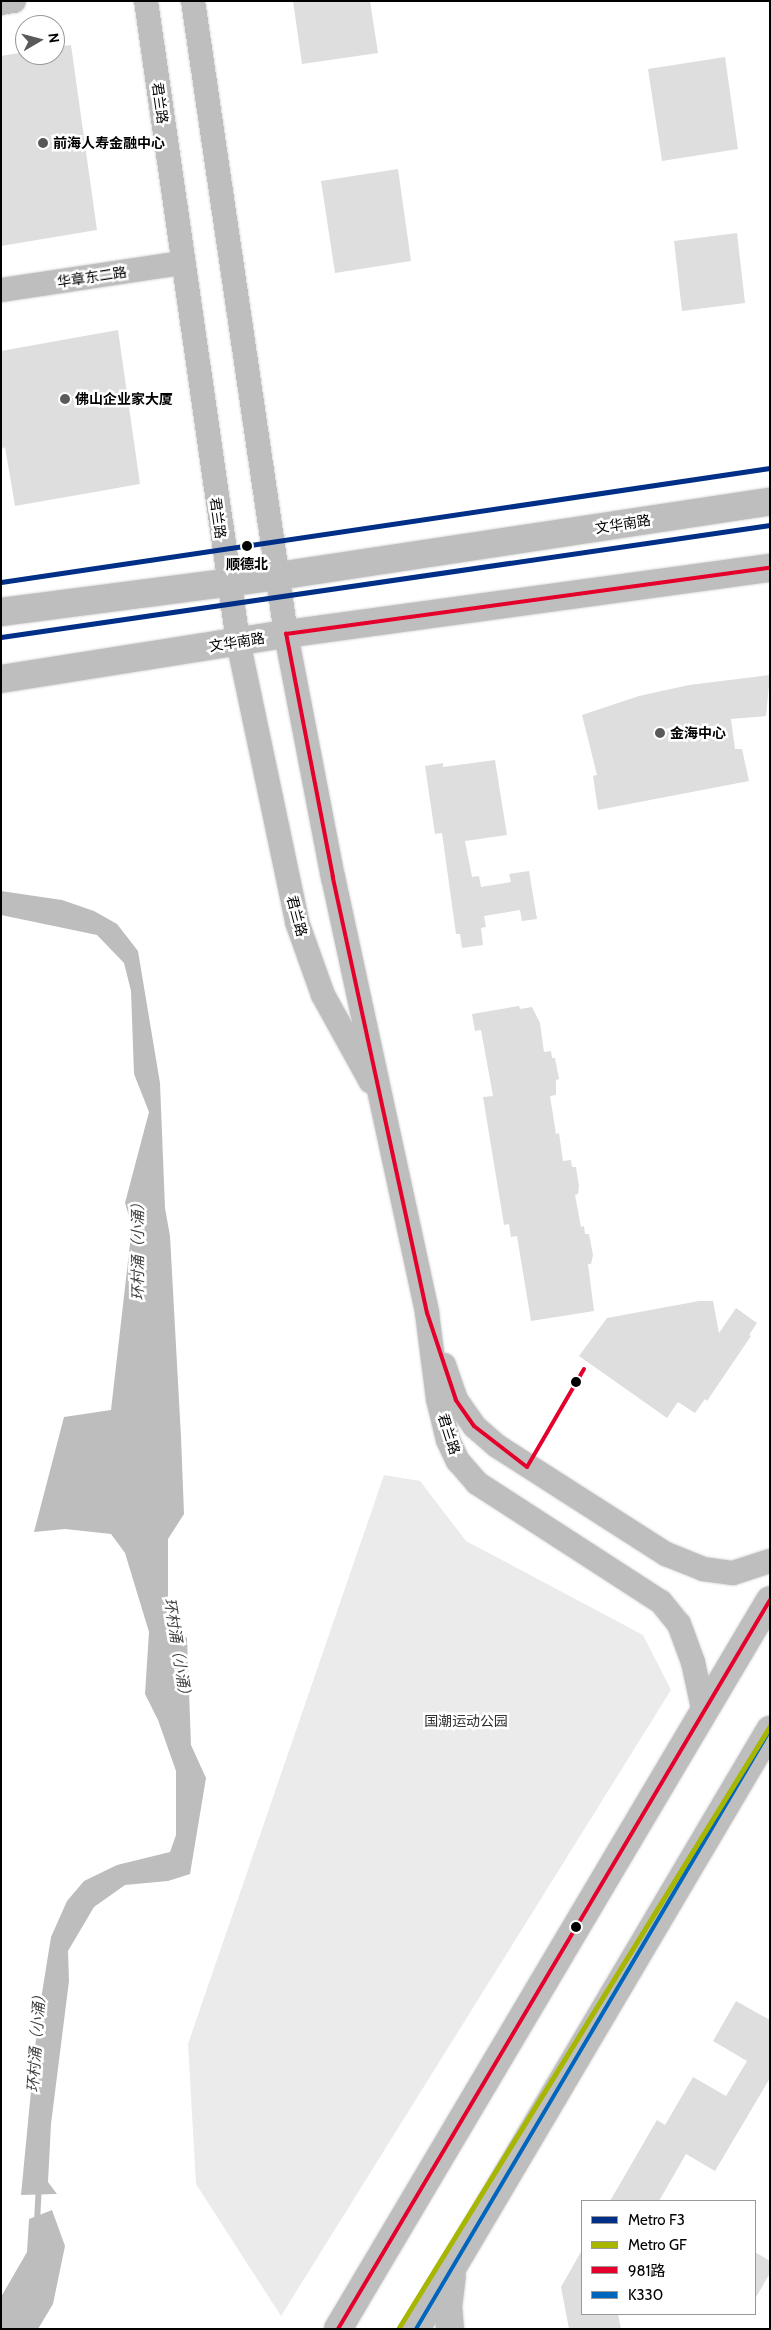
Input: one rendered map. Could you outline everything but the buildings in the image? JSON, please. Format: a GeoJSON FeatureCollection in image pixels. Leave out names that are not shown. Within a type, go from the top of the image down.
{"type":"FeatureCollection","features":[{"type":"Feature","properties":{"kind":"main road","name":"文华南路"},"geometry":{"type":"LineString","coordinates":[[1,612],[227,584],[770,502]]}},
{"type":"Feature","properties":{"kind":"main road","name":"文华南路"},"geometry":{"type":"LineString","coordinates":[[1,679],[286,634],[770,568]]}},
{"type":"Feature","properties":{"kind":"main road"},"geometry":{"type":"LineString","coordinates":[[344,2327],[770,1600]]}},
{"type":"Feature","properties":{"kind":"main road"},"geometry":{"type":"LineString","coordinates":[[416,2329],[768,1734]]}},
{"type":"Feature","properties":{"kind":"main road"},"geometry":{"type":"LineString","coordinates":[[450,2329],[448,2307],[453,2267]]}},
{"type":"Feature","properties":{"kind":"street"},"geometry":{"type":"LineString","coordinates":[[1,3],[14,1]]}},
{"type":"Feature","properties":{"kind":"street","name":"君兰路"},"geometry":{"type":"LineString","coordinates":[[146,1],[227,584],[297,922],[322,996],[382,1103]]}},
{"type":"Feature","properties":{"kind":"street","name":"君兰路"},"geometry":{"type":"LineString","coordinates":[[193,1],[286,634],[333,877],[427,1313],[438,1399],[448,1440],[458,1462],[477,1483],[661,1602],[679,1624],[693,1662],[704,1713]]}},
{"type":"Feature","properties":{"kind":"street","name":"华章东二路"},"geometry":{"type":"LineString","coordinates":[[1,290],[182,263]]}},
{"type":"Feature","properties":{"kind":"street"},"geometry":{"type":"LineString","coordinates":[[427,1313],[456,1400],[474,1426],[497,1446],[666,1554],[694,1565],[733,1573],[770,1561]]}},
{"type":"Feature","properties":{"kind":"green space","name":"国潮运动公园"},"geometry":{"type":"Polygon","coordinates":[[[384,1475],[420,1481],[466,1541],[643,1635],[671,1690],[281,2316],[196,2184],[188,2044],[384,1475]]]}},
{"type":"Feature","properties":{"kind":"water"},"geometry":{"type":"Polygon","coordinates":[[[1,891],[62,900],[94,911],[117,924],[138,951],[160,1083],[165,1208],[170,1236],[181,1437],[184,1514],[168,1539],[168,1602],[175,1629],[187,1638],[191,1745],[206,1778],[190,1874],[168,1881],[125,1885],[94,1907],[68,1951],[69,1981],[51,2124],[48,2182],[57,2194],[21,2195],[38,2018],[51,1937],[67,1901],[84,1881],[117,1865],[170,1852],[176,1835],[176,1771],[158,1720],[145,1694],[149,1632],[125,1553],[111,1534],[65,1529],[34,1532],[64,1417],[111,1410],[132,1226],[125,1203],[149,1112],[134,1074],[131,991],[124,963],[97,935],[1,915],[1,891]]]}},
{"type":"Feature","properties":{"kind":"water"},"geometry":{"type":"Polygon","coordinates":[[[52,2210],[65,2246],[53,2304],[38,2329],[1,2329],[1,2297],[27,2252],[29,2219],[52,2210]]]}},
{"type":"Feature","properties":{"kind":"waterway","name":"环村涌（小涌）"},"geometry":{"type":"LineString","coordinates":[[37,2222],[39,2188]]}},
{"type":"Feature","properties":{"kind":"metro line","name":"F3"},"geometry":{"type":"LineString","coordinates":[[1,582],[770,468]]}},
{"type":"Feature","properties":{"kind":"metro line","name":"F3"},"geometry":{"type":"LineString","coordinates":[[1,637],[770,525]]}},
{"type":"Feature","properties":{"kind":"metro line","name":"GF"},"geometry":{"type":"LineString","coordinates":[[398,2329],[770,1726]]}},
{"type":"Feature","properties":{"kind":"transit line","name":"981路"},"geometry":{"type":"LineString","coordinates":[[584,1369],[527,1467],[474,1426],[456,1400],[427,1313],[333,877],[286,634],[770,568]]}},
{"type":"Feature","properties":{"kind":"transit line","name":"981路"},"geometry":{"type":"LineString","coordinates":[[338,2329],[770,1600]]}},
{"type":"Feature","properties":{"kind":"transit line","name":"K330"},"geometry":{"type":"LineString","coordinates":[[416,2329],[770,1730]]}},
{"type":"Feature","properties":{"kind":"place","name":"前海人寿金融中心"},"geometry":{"type":"Point","coordinates":[43,143]}},
{"type":"Feature","properties":{"kind":"place","name":"佛山企业家大厦"},"geometry":{"type":"Point","coordinates":[65,399]}},
{"type":"Feature","properties":{"kind":"place","name":"顺德北"},"geometry":{"type":"Point","coordinates":[247,546]}},
{"type":"Feature","properties":{"kind":"place","name":"金海中心"},"geometry":{"type":"Point","coordinates":[660,733]}}]}
